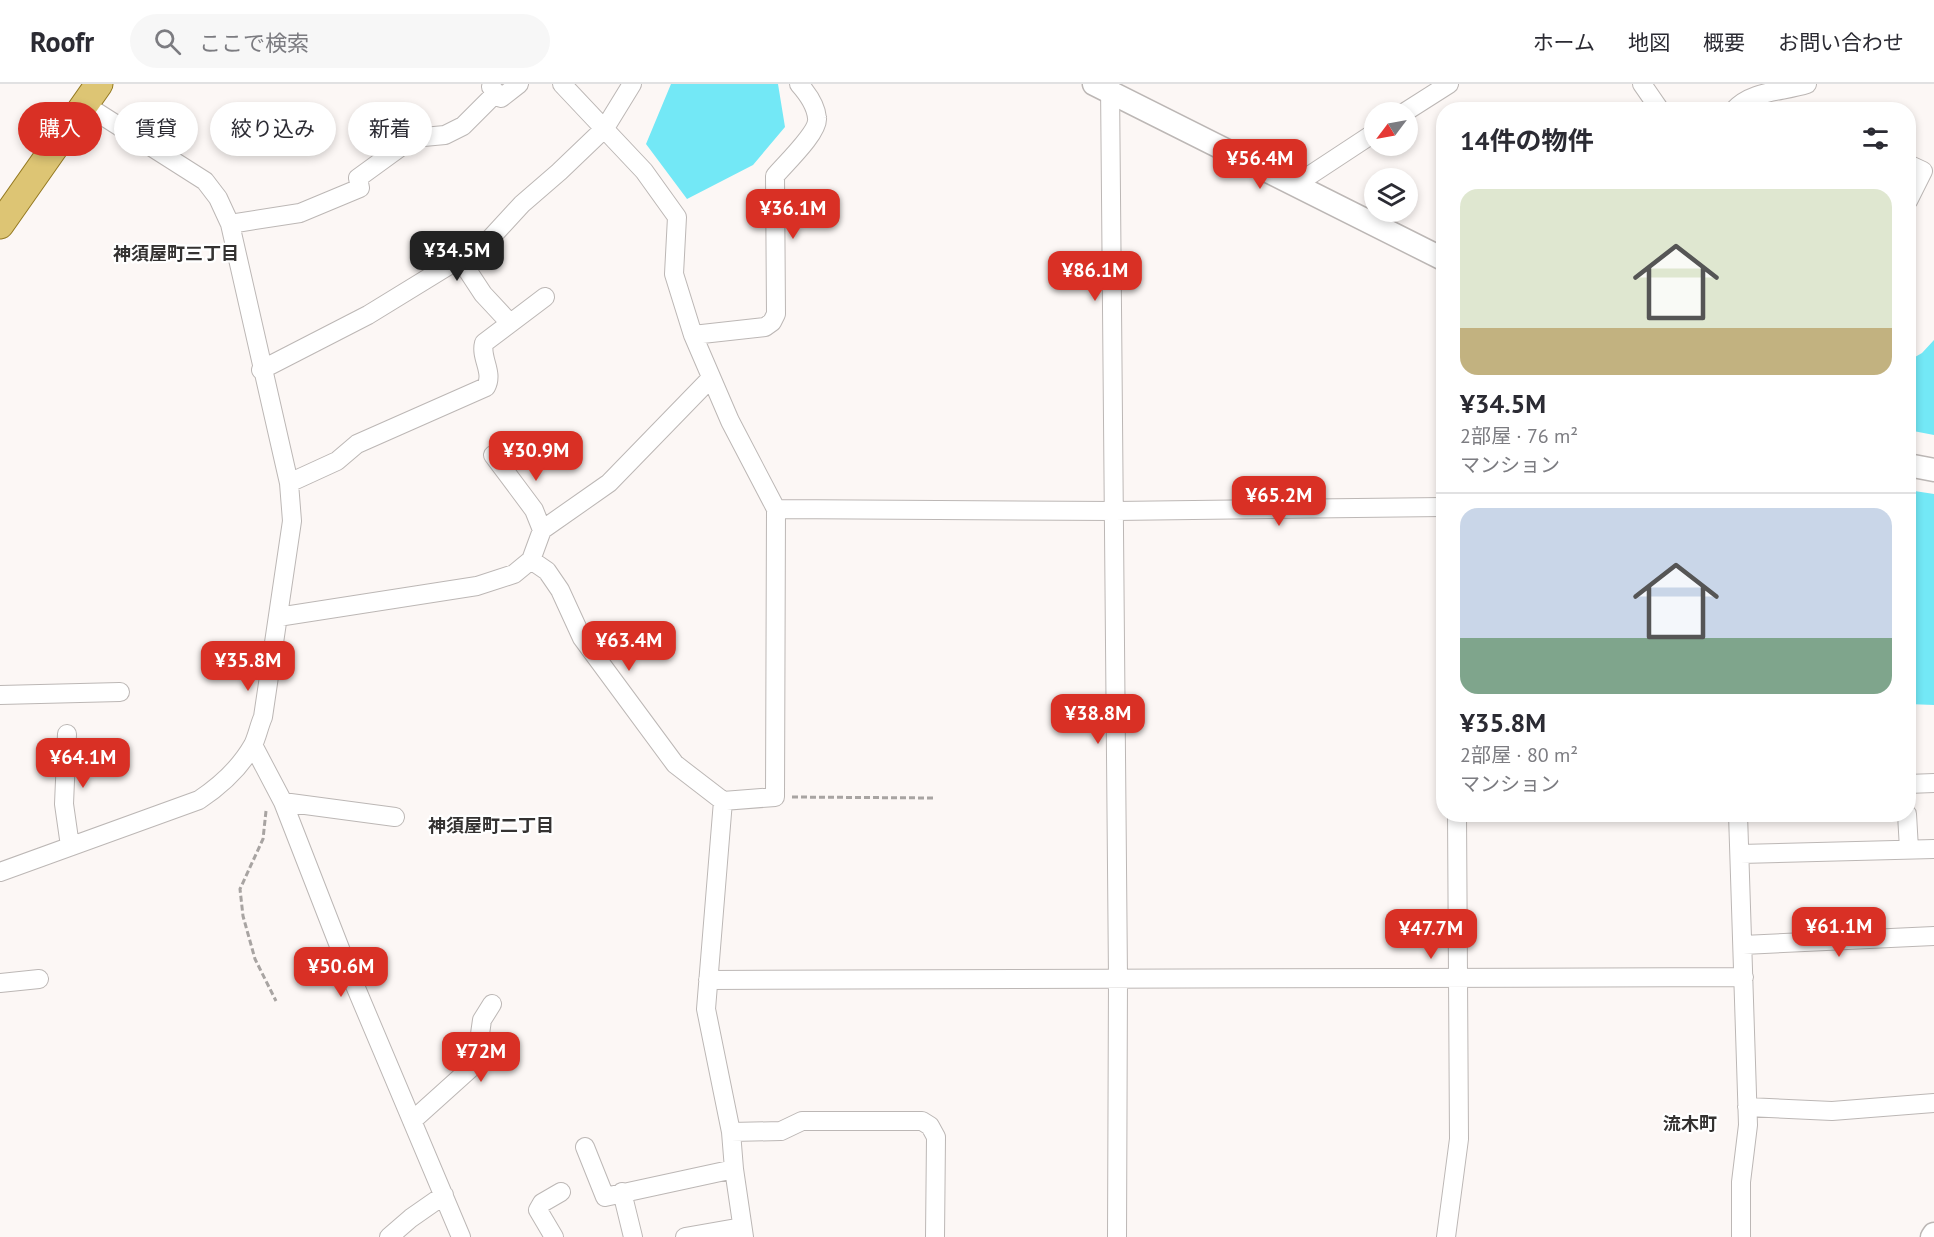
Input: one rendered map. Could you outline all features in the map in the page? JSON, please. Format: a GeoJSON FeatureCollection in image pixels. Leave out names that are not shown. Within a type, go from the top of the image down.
{"type":"FeatureCollection","features":[{"type":"Feature","properties":{"kind":"main road"},"geometry":{"type":"LineString","coordinates":[[0,225],[92,94]]}},
{"type":"Feature","properties":{"kind":"street"},"geometry":{"type":"LineString","coordinates":[[230,224],[300,213],[360,188],[358,178],[413,138],[445,135],[463,126],[492,88],[501,98],[519,84]]}},
{"type":"Feature","properties":{"kind":"street"},"geometry":{"type":"LineString","coordinates":[[531,560],[547,571],[560,590],[582,638],[675,764],[723,801],[775,797],[776,509],[730,421],[693,335],[674,274],[677,218],[644,171],[562,84]]}},
{"type":"Feature","properties":{"kind":"street"},"geometry":{"type":"LineString","coordinates":[[261,370],[368,315],[487,242],[522,204],[605,128],[632,84]]}},
{"type":"Feature","properties":{"kind":"street"},"geometry":{"type":"LineString","coordinates":[[693,335],[765,327],[772,322],[776,314],[775,176],[815,129],[818,119],[812,102],[799,84]]}},
{"type":"Feature","properties":{"kind":"street"},"geometry":{"type":"LineString","coordinates":[[1418,104],[1449,84]]}},
{"type":"Feature","properties":{"kind":"street"},"geometry":{"type":"LineString","coordinates":[[1642,84],[1654,102]]}},
{"type":"Feature","properties":{"kind":"street"},"geometry":{"type":"LineString","coordinates":[[1743,102],[1763,93],[1807,84]]}},
{"type":"Feature","properties":{"kind":"street"},"geometry":{"type":"LineString","coordinates":[[1118,1237],[1115,511],[1105,87],[1436,256]]}},
{"type":"Feature","properties":{"kind":"street"},"geometry":{"type":"LineString","coordinates":[[0,872],[199,800],[220,786],[252,745],[262,717],[292,522],[289,483],[261,370],[230,224],[218,198],[205,181],[92,94]]}},
{"type":"Feature","properties":{"kind":"street"},"geometry":{"type":"LineString","coordinates":[[1295,185],[1364,140]]}},
{"type":"Feature","properties":{"kind":"street"},"geometry":{"type":"LineString","coordinates":[[1916,168],[1923,171],[1916,185]]}},
{"type":"Feature","properties":{"kind":"street"},"geometry":{"type":"LineString","coordinates":[[460,259],[483,294],[510,323]]}},
{"type":"Feature","properties":{"kind":"street"},"geometry":{"type":"LineString","coordinates":[[289,483],[337,461],[357,444],[486,387],[489,381],[488,367],[482,351],[484,343],[545,297]]}},
{"type":"Feature","properties":{"kind":"street"},"geometry":{"type":"LineString","coordinates":[[278,617],[477,586],[514,574],[531,560],[542,530],[609,483],[711,378]]}},
{"type":"Feature","properties":{"kind":"street"},"geometry":{"type":"LineString","coordinates":[[493,455],[534,510],[542,530]]}},
{"type":"Feature","properties":{"kind":"street"},"geometry":{"type":"LineString","coordinates":[[1916,467],[1934,470]]}},
{"type":"Feature","properties":{"kind":"street"},"geometry":{"type":"LineString","coordinates":[[776,509],[1115,511],[1436,507]]}},
{"type":"Feature","properties":{"kind":"street"},"geometry":{"type":"LineString","coordinates":[[0,695],[120,692]]}},
{"type":"Feature","properties":{"kind":"street"},"geometry":{"type":"LineString","coordinates":[[67,734],[64,804],[70,846]]}},
{"type":"Feature","properties":{"kind":"street"},"geometry":{"type":"LineString","coordinates":[[252,745],[274,804],[348,969],[461,1237]]}},
{"type":"Feature","properties":{"kind":"street"},"geometry":{"type":"LineString","coordinates":[[1916,784],[1934,783]]}},
{"type":"Feature","properties":{"kind":"street"},"geometry":{"type":"LineString","coordinates":[[685,1237],[743,1232],[731,1132],[706,1009],[723,801]]}},
{"type":"Feature","properties":{"kind":"street"},"geometry":{"type":"LineString","coordinates":[[274,804],[395,817]]}},
{"type":"Feature","properties":{"kind":"street"},"geometry":{"type":"LineString","coordinates":[[1446,1237],[1459,1139],[1457,822]]}},
{"type":"Feature","properties":{"kind":"street"},"geometry":{"type":"LineString","coordinates":[[1738,822],[1748,1125],[1741,1182],[1741,1237]]}},
{"type":"Feature","properties":{"kind":"street"},"geometry":{"type":"LineString","coordinates":[[1907,822],[1909,849]]}},
{"type":"Feature","properties":{"kind":"street"},"geometry":{"type":"LineString","coordinates":[[1740,854],[1934,849]]}},
{"type":"Feature","properties":{"kind":"street"},"geometry":{"type":"LineString","coordinates":[[1743,945],[1934,936]]}},
{"type":"Feature","properties":{"kind":"street"},"geometry":{"type":"LineString","coordinates":[[708,980],[1744,977]]}},
{"type":"Feature","properties":{"kind":"street"},"geometry":{"type":"LineString","coordinates":[[0,983],[39,979]]}},
{"type":"Feature","properties":{"kind":"street"},"geometry":{"type":"LineString","coordinates":[[412,1121],[472,1067],[477,1055],[482,1020],[492,1004]]}},
{"type":"Feature","properties":{"kind":"street"},"geometry":{"type":"LineString","coordinates":[[1747,1107],[1832,1111],[1934,1103]]}},
{"type":"Feature","properties":{"kind":"street"},"geometry":{"type":"LineString","coordinates":[[731,1132],[781,1131],[802,1121],[922,1121],[930,1126],[936,1137],[935,1237]]}},
{"type":"Feature","properties":{"kind":"street"},"geometry":{"type":"LineString","coordinates":[[585,1147],[605,1197],[734,1168]]}},
{"type":"Feature","properties":{"kind":"street"},"geometry":{"type":"LineString","coordinates":[[554,1237],[538,1210],[542,1203],[561,1192]]}},
{"type":"Feature","properties":{"kind":"street"},"geometry":{"type":"LineString","coordinates":[[622,1192],[633,1237]]}},
{"type":"Feature","properties":{"kind":"street"},"geometry":{"type":"LineString","coordinates":[[389,1237],[444,1195]]}},
{"type":"Feature","properties":{"kind":"path"},"geometry":{"type":"LineString","coordinates":[[775,797],[933,798]]}},
{"type":"Feature","properties":{"kind":"path"},"geometry":{"type":"LineString","coordinates":[[274,804],[267,815],[263,839],[240,889],[243,916],[255,959],[276,1001]]}},
{"type":"Feature","properties":{"kind":"water"},"geometry":{"type":"Polygon","coordinates":[[[671,84],[778,84],[785,127],[753,165],[687,199],[646,144],[671,84]]]}},
{"type":"Feature","properties":{"kind":"water"},"geometry":{"type":"Polygon","coordinates":[[[1934,340],[1934,435],[1916,432],[1916,356],[1934,340]]]}},
{"type":"Feature","properties":{"kind":"water"},"geometry":{"type":"Polygon","coordinates":[[[1916,491],[1934,494],[1934,705],[1916,704],[1916,491]]]}},
{"type":"Feature","properties":{"kind":"district","name":"神須屋町三丁目"},"geometry":{"type":"Point","coordinates":[176,254]}},
{"type":"Feature","properties":{"kind":"district","name":"神須屋町二丁目"},"geometry":{"type":"Point","coordinates":[491,826]}},
{"type":"Feature","properties":{"kind":"district","name":"流木町"},"geometry":{"type":"Point","coordinates":[1690,1124]}}]}
